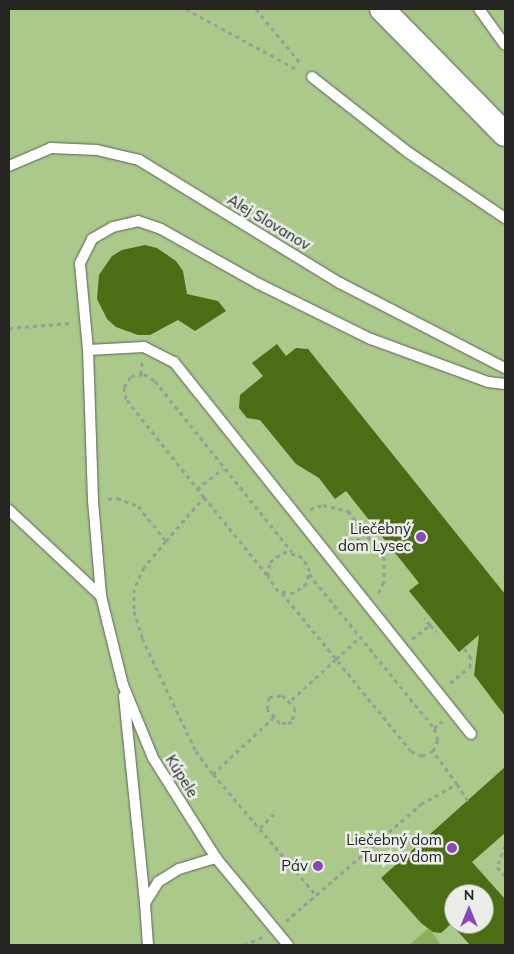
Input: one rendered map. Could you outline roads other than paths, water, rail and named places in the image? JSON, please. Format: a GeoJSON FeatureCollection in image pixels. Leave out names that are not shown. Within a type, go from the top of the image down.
{"type":"FeatureCollection","features":[{"type":"Feature","properties":{"kind":"street"},"geometry":{"type":"LineString","coordinates":[[382,9],[505,134]]}},
{"type":"Feature","properties":{"kind":"lane"},"geometry":{"type":"LineString","coordinates":[[479,9],[505,44]]}},
{"type":"Feature","properties":{"kind":"lane"},"geometry":{"type":"LineString","coordinates":[[312,78],[409,153],[505,218]]}},
{"type":"Feature","properties":{"kind":"lane","name":"Alej Slovanov"},"geometry":{"type":"LineString","coordinates":[[9,166],[52,148],[97,150],[139,160],[340,283],[505,368]]}},
{"type":"Feature","properties":{"kind":"lane","name":"Kúpele"},"geometry":{"type":"LineString","coordinates":[[288,945],[275,932],[216,858],[153,758],[123,685],[101,596],[93,500],[88,350],[86,321],[80,293],[80,263],[92,239],[113,227],[138,221],[161,229],[259,284],[371,338],[488,382],[505,384]]}},
{"type":"Feature","properties":{"kind":"lane"},"geometry":{"type":"LineString","coordinates":[[88,350],[144,347],[174,362],[471,734]]}},
{"type":"Feature","properties":{"kind":"lane"},"geometry":{"type":"LineString","coordinates":[[9,510],[101,596]]}},
{"type":"Feature","properties":{"kind":"lane"},"geometry":{"type":"LineString","coordinates":[[123,685],[148,945]]}},
{"type":"Feature","properties":{"kind":"lane"},"geometry":{"type":"LineString","coordinates":[[145,904],[158,882],[179,869],[216,858]]}},
{"type":"Feature","properties":{"kind":"place","name":"Liečebný dom Lysec"},"geometry":{"type":"Point","coordinates":[421,537]}},
{"type":"Feature","properties":{"kind":"place","name":"Liečebný dom Turzov dom"},"geometry":{"type":"Point","coordinates":[452,848]}},
{"type":"Feature","properties":{"kind":"place","name":"Páv"},"geometry":{"type":"Point","coordinates":[318,866]}}]}
